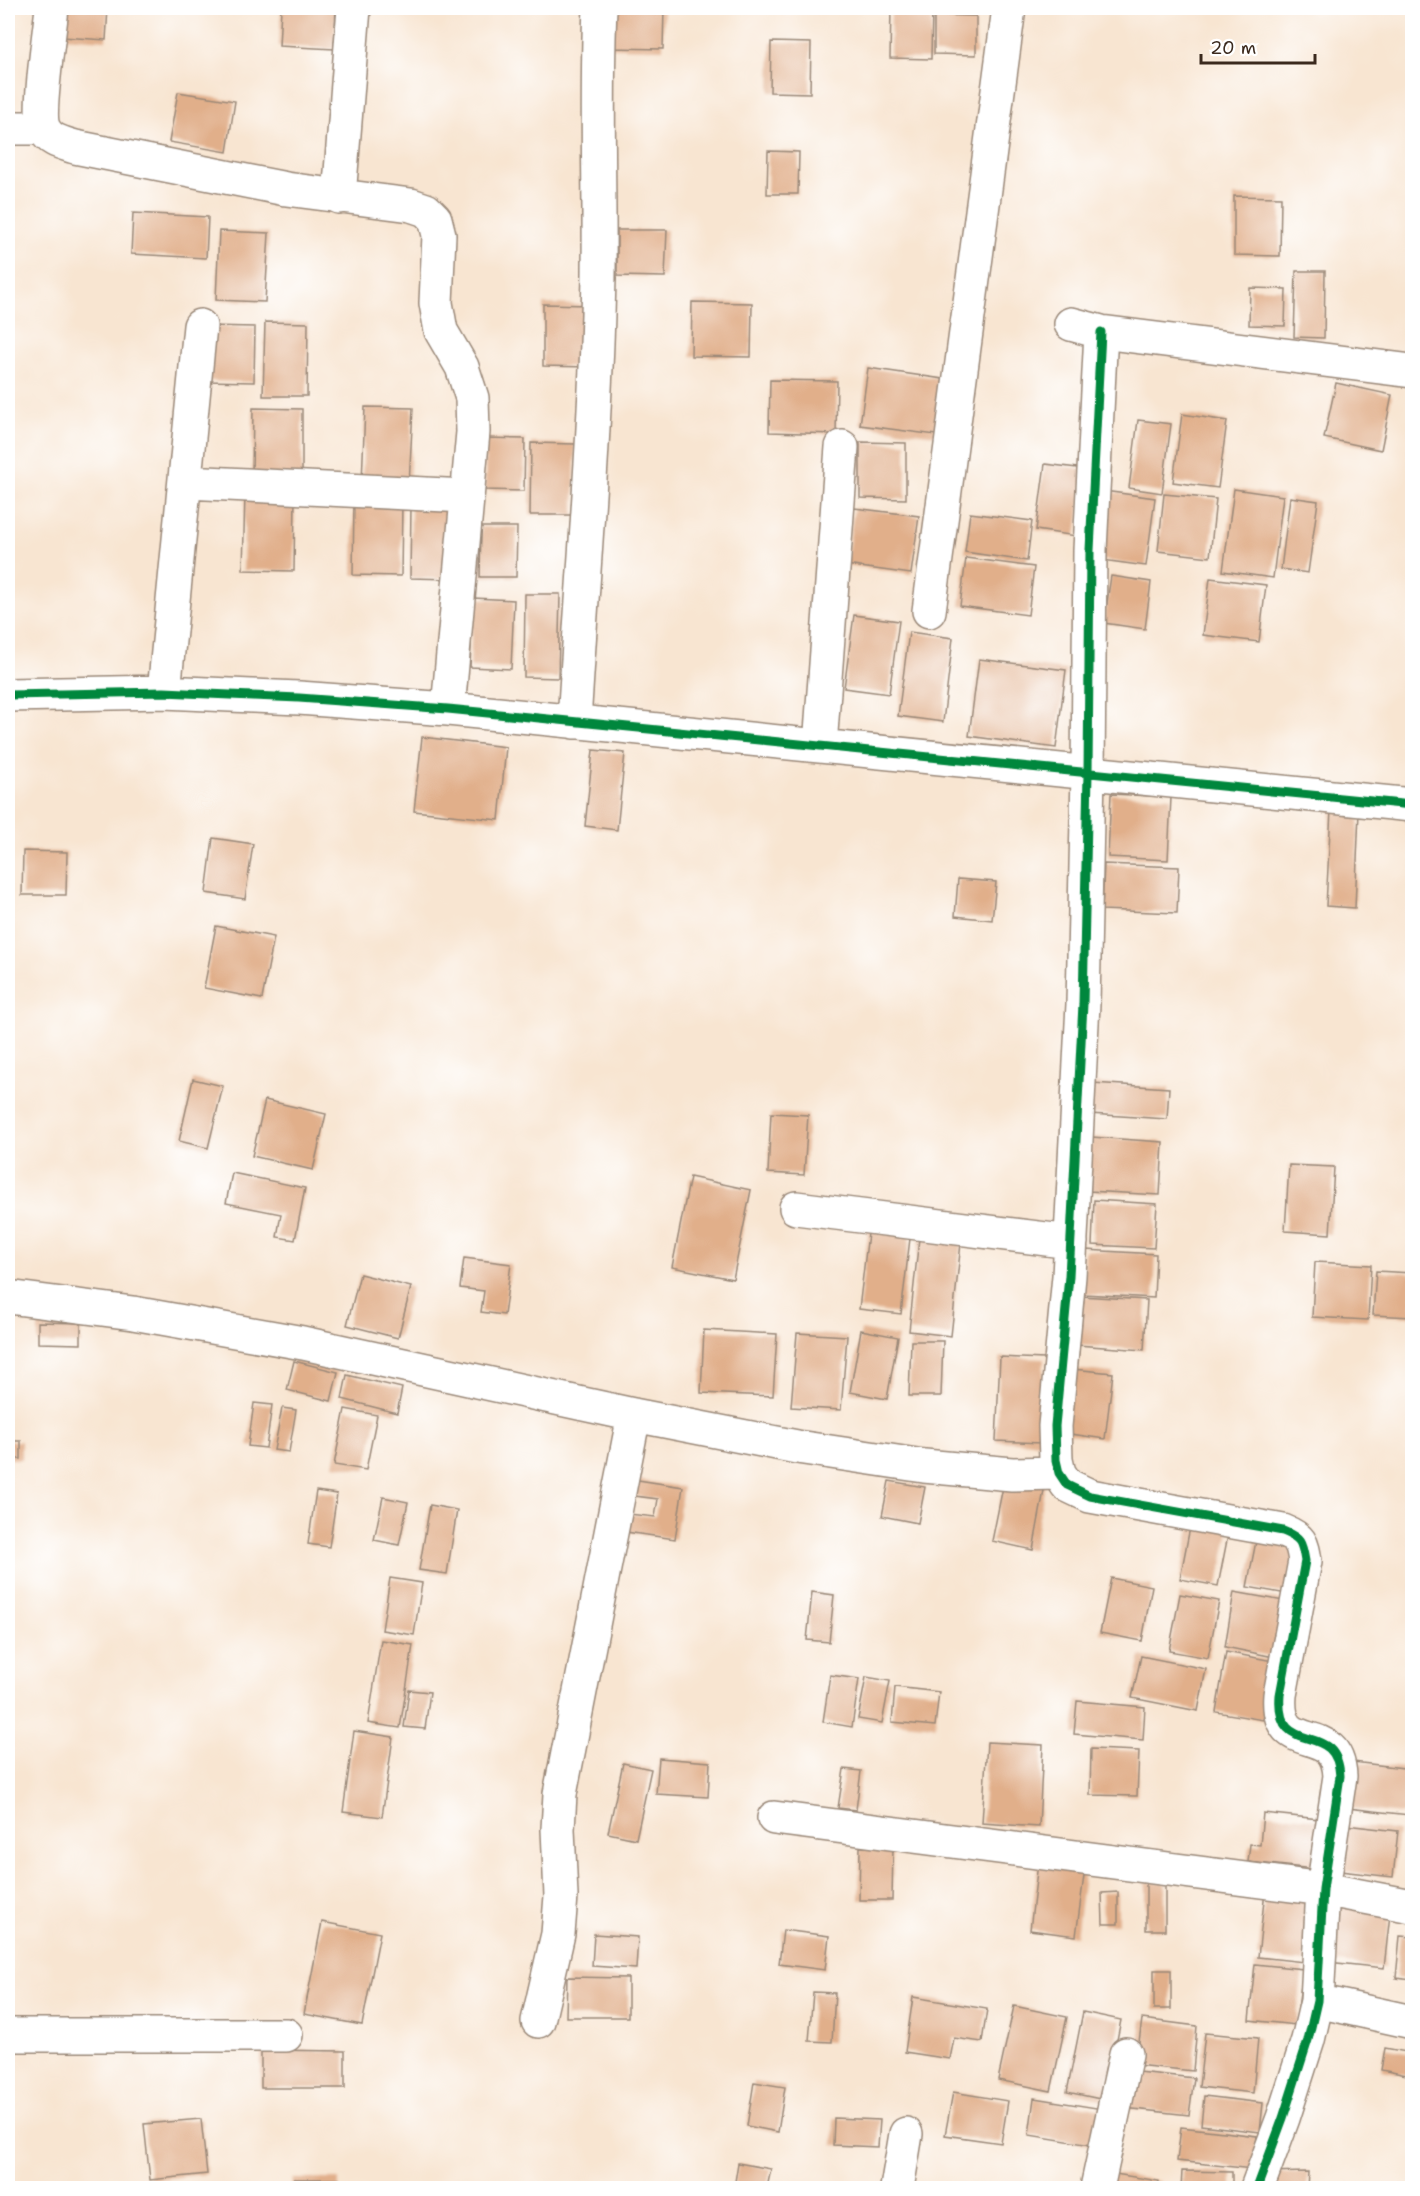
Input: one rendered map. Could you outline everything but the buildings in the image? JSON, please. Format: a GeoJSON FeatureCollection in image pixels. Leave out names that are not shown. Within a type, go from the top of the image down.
{"type":"FeatureCollection","features":[{"type":"Feature","properties":{"kind":"street"},"geometry":{"type":"LineString","coordinates":[[52,8],[41,111],[43,129],[55,141],[75,147],[286,189],[411,205],[426,210],[435,219],[439,235],[436,303],[441,331],[462,367],[472,398],[473,432],[448,709]]}},
{"type":"Feature","properties":{"kind":"street"},"geometry":{"type":"LineString","coordinates":[[339,197],[354,8]]}},
{"type":"Feature","properties":{"kind":"street"},"geometry":{"type":"LineString","coordinates":[[574,722],[590,472],[598,276],[597,87],[600,8]]}},
{"type":"Feature","properties":{"kind":"street"},"geometry":{"type":"LineString","coordinates":[[928,611],[1009,8]]}},
{"type":"Feature","properties":{"kind":"street"},"geometry":{"type":"LineString","coordinates":[[8,128],[43,129]]}},
{"type":"Feature","properties":{"kind":"street"},"geometry":{"type":"LineString","coordinates":[[164,692],[200,326]]}},
{"type":"Feature","properties":{"kind":"street"},"geometry":{"type":"LineString","coordinates":[[1257,2188],[1291,2096],[1317,2001],[1323,1889],[1340,1776],[1339,1762],[1334,1751],[1323,1744],[1292,1733],[1282,1722],[1278,1711],[1305,1561],[1303,1546],[1296,1536],[1283,1531],[1090,1496],[1067,1485],[1059,1473],[1056,1460],[1055,1426],[1071,1242],[1083,1004],[1090,550],[1086,328],[1413,370]]}},
{"type":"Feature","properties":{"kind":"street"},"geometry":{"type":"LineString","coordinates":[[820,746],[842,447]]}},
{"type":"Feature","properties":{"kind":"street"},"geometry":{"type":"LineString","coordinates":[[186,482],[466,496]]}},
{"type":"Feature","properties":{"kind":"street"},"geometry":{"type":"LineString","coordinates":[[8,695],[164,692],[299,698],[448,709],[1413,805]]}},
{"type":"Feature","properties":{"kind":"street"},"geometry":{"type":"LineString","coordinates":[[796,1209],[1071,1242]]}},
{"type":"Feature","properties":{"kind":"street"},"geometry":{"type":"LineString","coordinates":[[8,1297],[133,1314],[303,1343],[634,1415],[797,1447],[924,1466],[1012,1474],[1059,1473]]}},
{"type":"Feature","properties":{"kind":"street"},"geometry":{"type":"LineString","coordinates":[[537,2021],[558,1934],[561,1896],[558,1829],[560,1794],[634,1415]]}},
{"type":"Feature","properties":{"kind":"street"},"geometry":{"type":"LineString","coordinates":[[774,1818],[1323,1889],[1413,1906]]}},
{"type":"Feature","properties":{"kind":"street"},"geometry":{"type":"LineString","coordinates":[[1317,2001],[1413,2022]]}},
{"type":"Feature","properties":{"kind":"street"},"geometry":{"type":"LineString","coordinates":[[8,2035],[286,2035]]}},
{"type":"Feature","properties":{"kind":"street"},"geometry":{"type":"LineString","coordinates":[[1097,2188],[1126,2054]]}},
{"type":"Feature","properties":{"kind":"street"},"geometry":{"type":"LineString","coordinates":[[897,2188],[906,2134]]}},
{"type":"Feature","properties":{"kind":"cycle path"},"geometry":{"type":"LineString","coordinates":[[1101,332],[1090,550],[1083,1004],[1069,1276],[1055,1426],[1056,1460],[1059,1473],[1067,1485],[1090,1496],[1283,1531],[1294,1536],[1303,1549],[1305,1561],[1280,1695],[1281,1715],[1287,1727],[1296,1734],[1329,1748],[1336,1758],[1340,1776],[1323,1889],[1317,2001],[1308,2040],[1283,2118],[1257,2188]]}},
{"type":"Feature","properties":{"kind":"cycle path"},"geometry":{"type":"LineString","coordinates":[[8,695],[164,692],[299,698],[448,709],[1412,805]]}}]}
